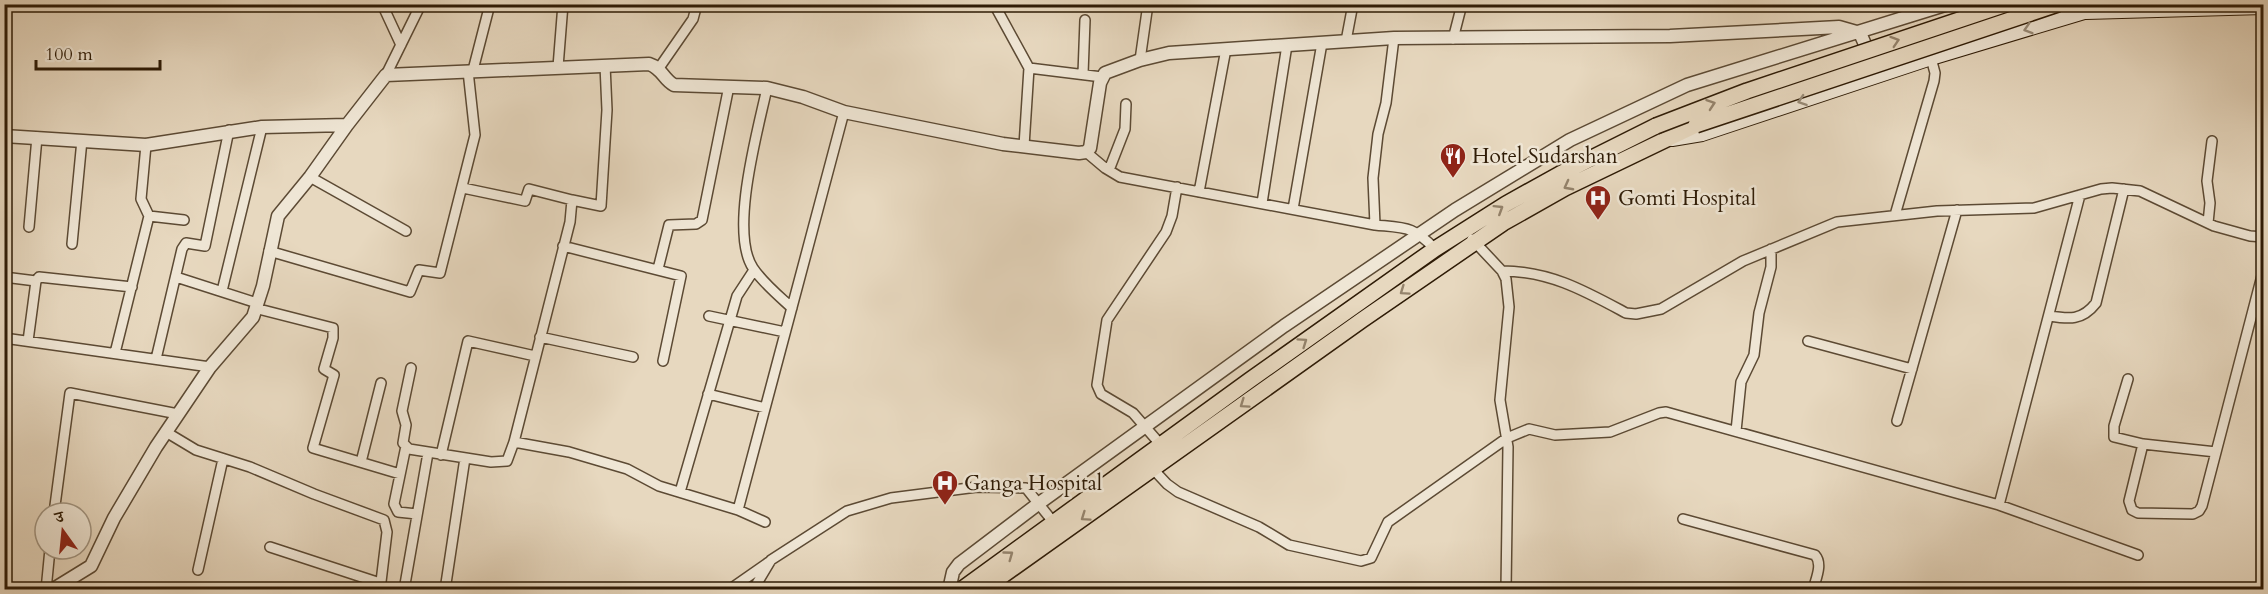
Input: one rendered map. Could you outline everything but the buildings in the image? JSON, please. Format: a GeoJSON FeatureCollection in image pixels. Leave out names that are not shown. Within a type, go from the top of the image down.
{"type":"FeatureCollection","features":[{"type":"Feature","properties":{"kind":"highway"},"geometry":{"type":"LineString","coordinates":[[961,590],[1435,249],[1560,174],[1656,126],[1747,91],[2007,4]]}},
{"type":"Feature","properties":{"kind":"highway"},"geometry":{"type":"LineString","coordinates":[[982,590],[1475,242],[1565,188],[1696,125],[2058,4]]}},
{"type":"Feature","properties":{"kind":"main road"},"geometry":{"type":"LineString","coordinates":[[1658,142],[1702,134],[1931,58],[2084,12],[2097,4]]}},
{"type":"Feature","properties":{"kind":"main road"},"geometry":{"type":"LineString","coordinates":[[2084,12],[2264,7]]}},
{"type":"Feature","properties":{"kind":"street"},"geometry":{"type":"LineString","coordinates":[[382,4],[401,45]]}},
{"type":"Feature","properties":{"kind":"street"},"geometry":{"type":"LineString","coordinates":[[58,588],[91,566],[114,518],[166,432],[210,367],[253,317],[263,286],[268,251],[278,216],[387,75],[421,4]]}},
{"type":"Feature","properties":{"kind":"street"},"geometry":{"type":"LineString","coordinates":[[268,251],[410,292],[419,270],[440,273],[475,135],[470,71],[490,4]]}},
{"type":"Feature","properties":{"kind":"street"},"geometry":{"type":"LineString","coordinates":[[558,67],[563,4]]}},
{"type":"Feature","properties":{"kind":"street"},"geometry":{"type":"LineString","coordinates":[[659,68],[693,19],[697,4]]}},
{"type":"Feature","properties":{"kind":"street"},"geometry":{"type":"LineString","coordinates":[[994,4],[1029,68],[1024,146]]}},
{"type":"Feature","properties":{"kind":"street"},"geometry":{"type":"LineString","coordinates":[[1140,60],[1148,4]]}},
{"type":"Feature","properties":{"kind":"street"},"geometry":{"type":"LineString","coordinates":[[1346,41],[1353,4]]}},
{"type":"Feature","properties":{"kind":"street"},"geometry":{"type":"LineString","coordinates":[[1453,39],[1462,4]]}},
{"type":"Feature","properties":{"kind":"street"},"geometry":{"type":"LineString","coordinates":[[949,590],[953,572],[959,564],[1145,426],[1389,254],[1455,210],[1570,140],[1687,85],[1948,4]]}},
{"type":"Feature","properties":{"kind":"street"},"geometry":{"type":"LineString","coordinates":[[1083,74],[1085,20]]}},
{"type":"Feature","properties":{"kind":"street"},"geometry":{"type":"LineString","coordinates":[[1086,152],[1091,143],[1102,77],[1110,70],[1169,53],[1394,38],[1670,36],[1839,27],[1860,33],[1879,75]]}},
{"type":"Feature","properties":{"kind":"street"},"geometry":{"type":"LineString","coordinates":[[1375,225],[1374,167],[1378,134],[1386,103],[1394,38]]}},
{"type":"Feature","properties":{"kind":"street"},"geometry":{"type":"LineString","coordinates":[[1293,209],[1322,43]]}},
{"type":"Feature","properties":{"kind":"street"},"geometry":{"type":"LineString","coordinates":[[1262,204],[1287,45]]}},
{"type":"Feature","properties":{"kind":"street"},"geometry":{"type":"LineString","coordinates":[[1199,192],[1226,49]]}},
{"type":"Feature","properties":{"kind":"street"},"geometry":{"type":"LineString","coordinates":[[1895,215],[1934,81],[1935,74],[1931,58]]}},
{"type":"Feature","properties":{"kind":"street"},"geometry":{"type":"LineString","coordinates":[[387,75],[649,64],[659,68],[674,86],[767,88],[803,97],[844,112],[1003,144],[1086,152],[1120,177],[1375,225],[1405,228],[1421,234],[1435,249]]}},
{"type":"Feature","properties":{"kind":"street"},"geometry":{"type":"LineString","coordinates":[[463,188],[525,201],[529,189],[601,206],[607,110],[605,65]]}},
{"type":"Feature","properties":{"kind":"street"},"geometry":{"type":"LineString","coordinates":[[1029,68],[1102,77]]}},
{"type":"Feature","properties":{"kind":"street"},"geometry":{"type":"LineString","coordinates":[[658,269],[669,225],[696,224],[702,220],[729,86]]}},
{"type":"Feature","properties":{"kind":"street"},"geometry":{"type":"LineString","coordinates":[[767,88],[745,204],[744,231],[747,256],[754,270],[792,308]]}},
{"type":"Feature","properties":{"kind":"street"},"geometry":{"type":"LineString","coordinates":[[1109,170],[1125,129],[1126,104]]}},
{"type":"Feature","properties":{"kind":"street"},"geometry":{"type":"LineString","coordinates":[[738,510],[844,112]]}},
{"type":"Feature","properties":{"kind":"street"},"geometry":{"type":"LineString","coordinates":[[4,136],[146,145],[229,130],[347,125]]}},
{"type":"Feature","properties":{"kind":"street"},"geometry":{"type":"LineString","coordinates":[[222,291],[262,127]]}},
{"type":"Feature","properties":{"kind":"street"},"geometry":{"type":"LineString","coordinates":[[156,359],[182,249],[186,243],[205,246],[229,130]]}},
{"type":"Feature","properties":{"kind":"street"},"geometry":{"type":"LineString","coordinates":[[29,227],[37,137]]}},
{"type":"Feature","properties":{"kind":"street"},"geometry":{"type":"LineString","coordinates":[[72,244],[82,140]]}},
{"type":"Feature","properties":{"kind":"street"},"geometry":{"type":"LineString","coordinates":[[2208,223],[2210,203],[2207,181],[2212,141]]}},
{"type":"Feature","properties":{"kind":"street"},"geometry":{"type":"LineString","coordinates":[[115,353],[149,216],[141,200],[146,145]]}},
{"type":"Feature","properties":{"kind":"street"},"geometry":{"type":"LineString","coordinates":[[310,177],[406,231]]}},
{"type":"Feature","properties":{"kind":"street"},"geometry":{"type":"LineString","coordinates":[[1161,445],[1133,414],[1098,391],[1099,373],[1107,320],[1166,232],[1172,216],[1177,188]]}},
{"type":"Feature","properties":{"kind":"street"},"geometry":{"type":"LineString","coordinates":[[1503,271],[1526,271],[1570,284],[1626,313],[1636,314],[1661,309],[1743,261],[1828,224],[1957,210],[2034,208],[2101,189],[2140,191],[2208,223],[2250,236],[2264,237]]}},
{"type":"Feature","properties":{"kind":"street"},"geometry":{"type":"LineString","coordinates":[[2049,316],[2073,319],[2080,317],[2096,303],[2124,189]]}},
{"type":"Feature","properties":{"kind":"street"},"geometry":{"type":"LineString","coordinates":[[1999,506],[2080,195]]}},
{"type":"Feature","properties":{"kind":"street"},"geometry":{"type":"LineString","coordinates":[[411,368],[402,411],[406,425],[403,443],[409,449],[491,462],[507,461],[514,442],[563,246],[572,200]]}},
{"type":"Feature","properties":{"kind":"street"},"geometry":{"type":"LineString","coordinates":[[1897,421],[1957,210]]}},
{"type":"Feature","properties":{"kind":"street"},"geometry":{"type":"LineString","coordinates":[[149,216],[184,220]]}},
{"type":"Feature","properties":{"kind":"street"},"geometry":{"type":"LineString","coordinates":[[1464,231],[1503,271],[1507,286],[1510,316],[1500,400],[1507,438],[1506,590]]}},
{"type":"Feature","properties":{"kind":"street"},"geometry":{"type":"LineString","coordinates":[[563,246],[681,276],[663,361]]}},
{"type":"Feature","properties":{"kind":"street"},"geometry":{"type":"LineString","coordinates":[[1736,431],[1741,382],[1755,355],[1759,313],[1771,267],[1772,249]]}},
{"type":"Feature","properties":{"kind":"street"},"geometry":{"type":"LineString","coordinates":[[2143,444],[2129,501],[2132,510],[2138,513],[2193,514],[2199,511],[2264,268]]}},
{"type":"Feature","properties":{"kind":"street"},"geometry":{"type":"LineString","coordinates":[[680,492],[737,296],[754,270]]}},
{"type":"Feature","properties":{"kind":"street"},"geometry":{"type":"LineString","coordinates":[[4,277],[36,281]]}},
{"type":"Feature","properties":{"kind":"street"},"geometry":{"type":"LineString","coordinates":[[28,341],[36,281],[39,277],[132,287]]}},
{"type":"Feature","properties":{"kind":"street"},"geometry":{"type":"LineString","coordinates":[[176,277],[222,291],[256,306],[333,328],[333,338],[324,369],[334,375],[313,448],[400,474]]}},
{"type":"Feature","properties":{"kind":"street"},"geometry":{"type":"LineString","coordinates":[[709,316],[785,332]]}},
{"type":"Feature","properties":{"kind":"street"},"geometry":{"type":"LineString","coordinates":[[540,337],[633,357]]}},
{"type":"Feature","properties":{"kind":"street"},"geometry":{"type":"LineString","coordinates":[[4,338],[210,367]]}},
{"type":"Feature","properties":{"kind":"street"},"geometry":{"type":"LineString","coordinates":[[441,455],[468,341],[535,356]]}},
{"type":"Feature","properties":{"kind":"street"},"geometry":{"type":"LineString","coordinates":[[1808,341],[1912,369]]}},
{"type":"Feature","properties":{"kind":"street"},"geometry":{"type":"LineString","coordinates":[[2128,379],[2114,426],[2114,437],[2143,444],[2216,452]]}},
{"type":"Feature","properties":{"kind":"street"},"geometry":{"type":"LineString","coordinates":[[361,462],[381,383]]}},
{"type":"Feature","properties":{"kind":"street"},"geometry":{"type":"LineString","coordinates":[[56,501],[70,393],[178,414]]}},
{"type":"Feature","properties":{"kind":"street"},"geometry":{"type":"LineString","coordinates":[[708,394],[765,408]]}},
{"type":"Feature","properties":{"kind":"street"},"geometry":{"type":"LineString","coordinates":[[1153,469],[1178,492],[1259,527],[1289,545],[1361,561],[1371,558],[1388,522],[1507,438],[1529,429],[1555,435],[1610,432],[1666,412],[1999,506],[2138,555]]}},
{"type":"Feature","properties":{"kind":"street"},"geometry":{"type":"LineString","coordinates":[[166,432],[196,450],[384,520],[387,532],[380,586],[270,547]]}},
{"type":"Feature","properties":{"kind":"street"},"geometry":{"type":"LineString","coordinates":[[514,442],[569,452],[627,469],[659,486],[738,510],[765,522]]}},
{"type":"Feature","properties":{"kind":"street"},"geometry":{"type":"LineString","coordinates":[[406,446],[394,504],[398,512],[417,514]]}},
{"type":"Feature","properties":{"kind":"street"},"geometry":{"type":"LineString","coordinates":[[404,590],[428,453]]}},
{"type":"Feature","properties":{"kind":"street"},"geometry":{"type":"LineString","coordinates":[[445,590],[465,458]]}},
{"type":"Feature","properties":{"kind":"street"},"geometry":{"type":"LineString","coordinates":[[198,570],[223,459]]}},
{"type":"Feature","properties":{"kind":"street"},"geometry":{"type":"LineString","coordinates":[[729,590],[847,511],[891,498],[977,487],[1026,488],[1054,524]]}},
{"type":"Feature","properties":{"kind":"street"},"geometry":{"type":"LineString","coordinates":[[1683,519],[1815,555],[1819,565],[1813,590]]}},
{"type":"Feature","properties":{"kind":"street"},"geometry":{"type":"LineString","coordinates":[[757,590],[756,585],[771,560]]}},
{"type":"Feature","properties":{"kind":"street"},"geometry":{"type":"LineString","coordinates":[[46,590],[49,561]]}},
{"type":"Feature","properties":{"kind":"place","name":"Hotel Sudarshan"},"geometry":{"type":"Point","coordinates":[1453,179]}},
{"type":"Feature","properties":{"kind":"place","name":"Gomti Hospital"},"geometry":{"type":"Point","coordinates":[1598,221]}},
{"type":"Feature","properties":{"kind":"place","name":"Ganga Hospital"},"geometry":{"type":"Point","coordinates":[945,506]}}]}
